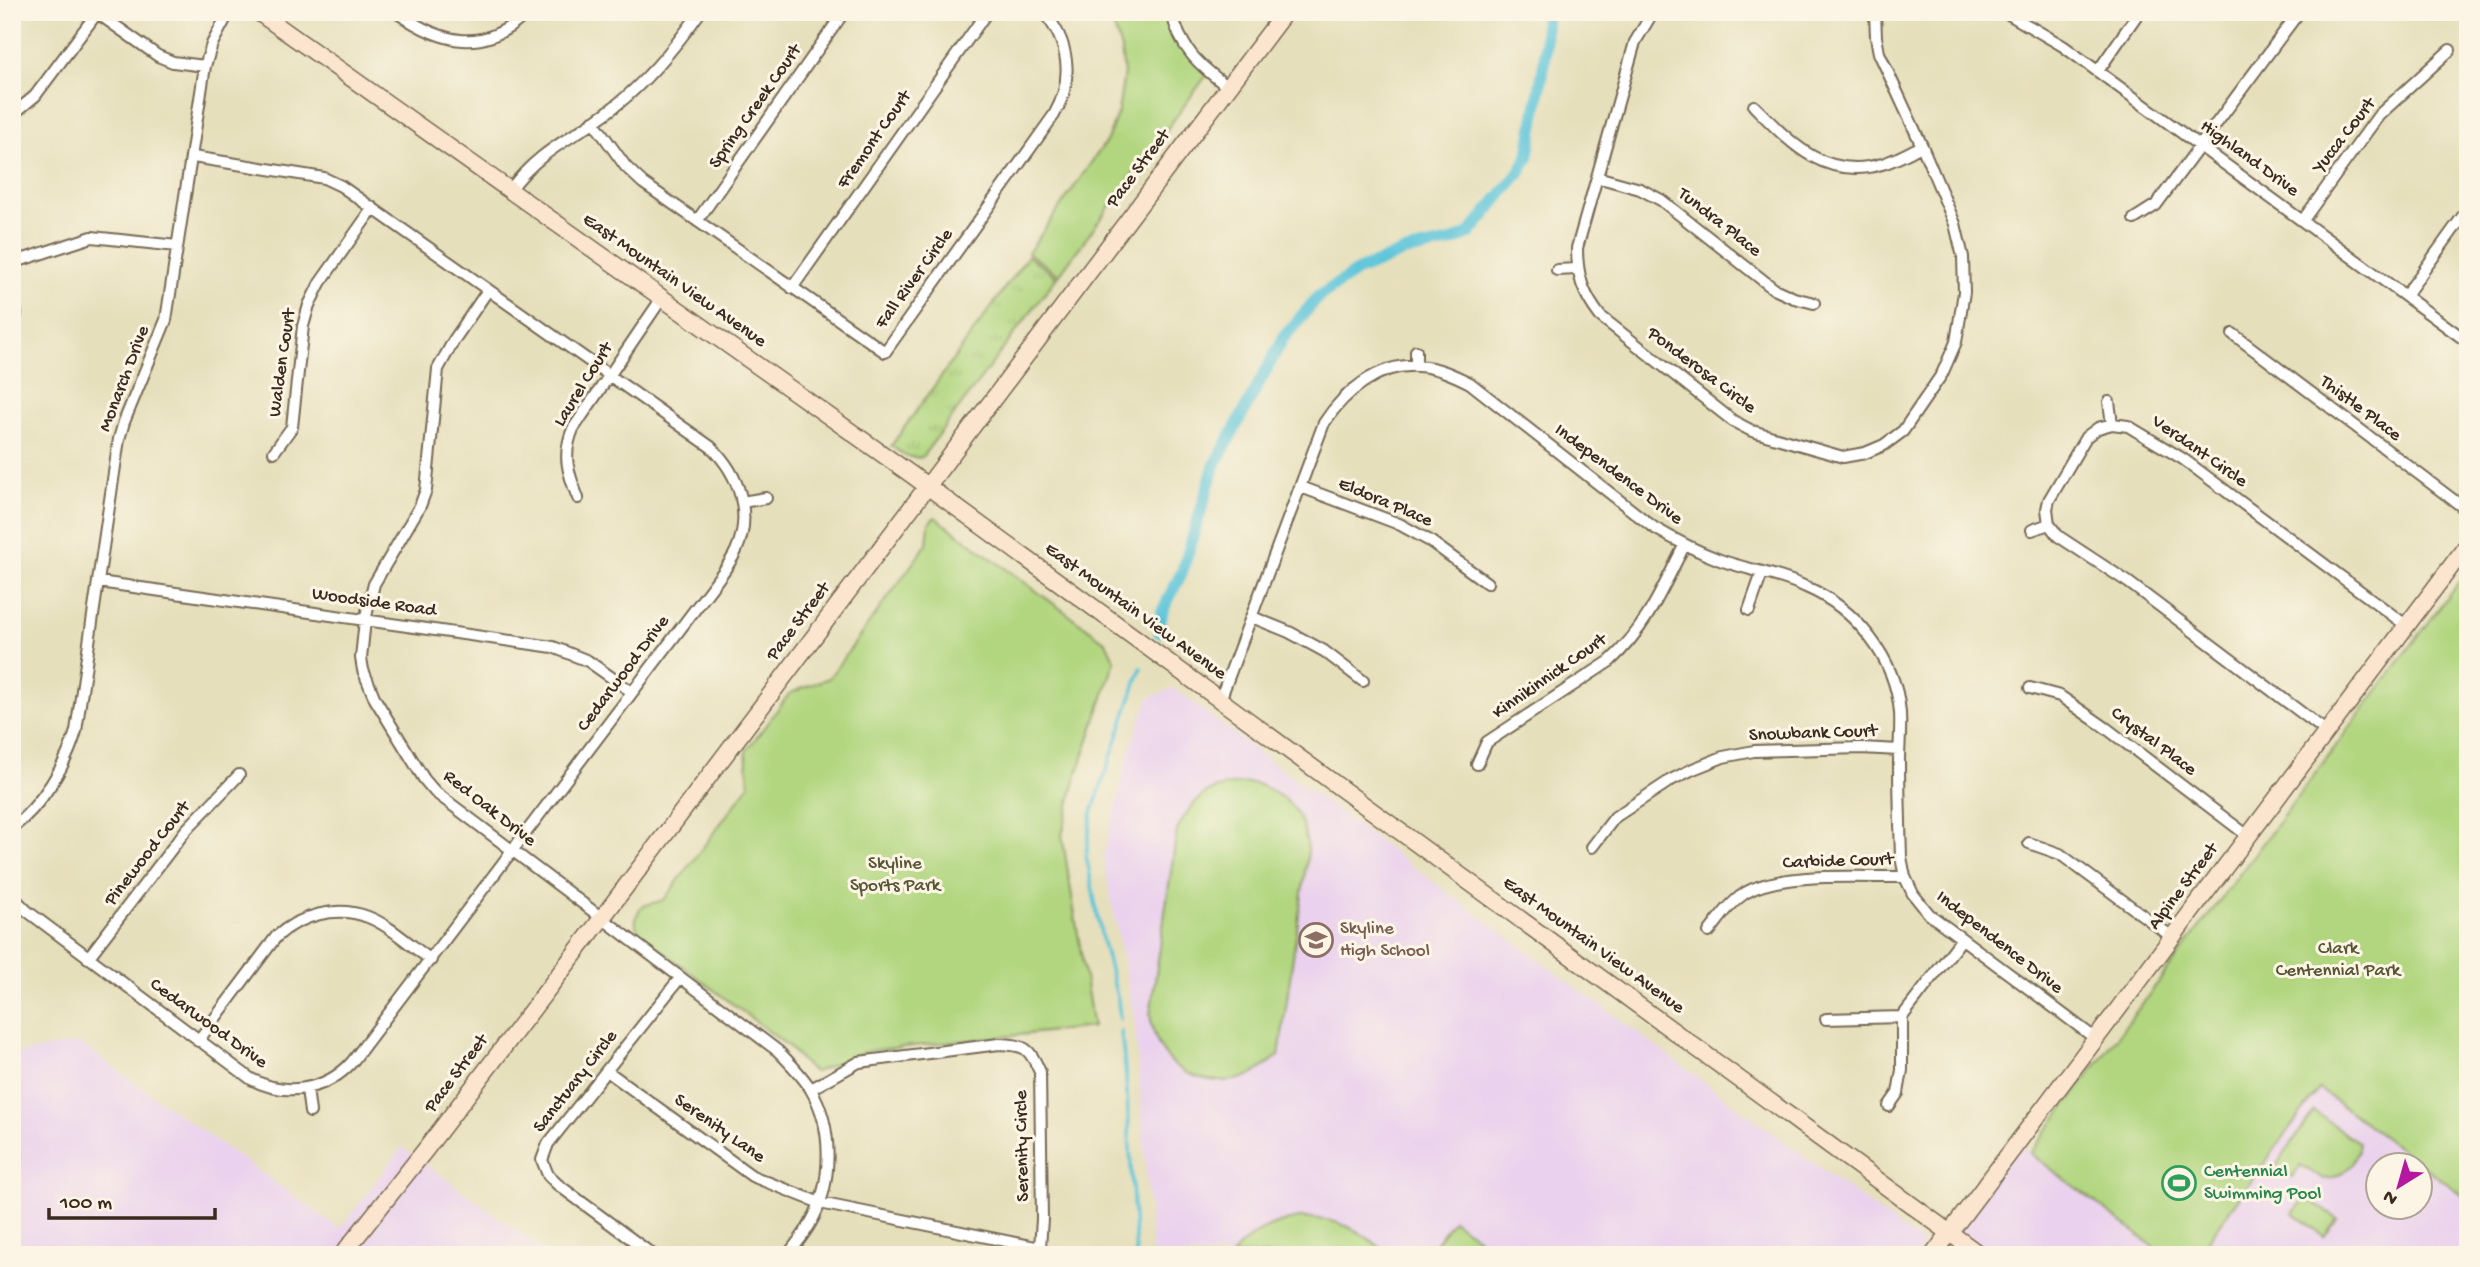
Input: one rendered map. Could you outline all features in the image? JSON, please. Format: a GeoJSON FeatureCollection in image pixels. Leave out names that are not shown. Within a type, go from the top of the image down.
{"type":"FeatureCollection","features":[{"type":"Feature","properties":{"kind":"street"},"geometry":{"type":"LineString","coordinates":[[12,115],[35,96],[97,12],[158,56],[173,62],[205,66]]}},
{"type":"Feature","properties":{"kind":"street","name":"Monarch Drive"},"geometry":{"type":"LineString","coordinates":[[12,828],[25,816],[58,773],[71,748],[79,719],[120,433],[166,320],[205,66],[212,44],[229,12]]}},
{"type":"Feature","properties":{"kind":"street","name":"East Mountain View Avenue"},"geometry":{"type":"LineString","coordinates":[[258,12],[927,485],[1980,1255]]}},
{"type":"Feature","properties":{"kind":"street"},"geometry":{"type":"LineString","coordinates":[[396,12],[432,34],[455,40],[469,40],[502,32],[528,12]]}},
{"type":"Feature","properties":{"kind":"street"},"geometry":{"type":"LineString","coordinates":[[510,190],[534,161],[617,105],[655,67],[700,12]]}},
{"type":"Feature","properties":{"kind":"street","name":"Spring Creek Court"},"geometry":{"type":"LineString","coordinates":[[697,221],[844,12]]}},
{"type":"Feature","properties":{"kind":"street","name":"Fremont Court"},"geometry":{"type":"LineString","coordinates":[[792,288],[987,12]]}},
{"type":"Feature","properties":{"kind":"street","name":"Fall River Circle"},"geometry":{"type":"LineString","coordinates":[[593,121],[633,174],[885,352],[1059,106],[1066,81],[1066,61],[1060,38],[1043,12]]}},
{"type":"Feature","properties":{"kind":"street"},"geometry":{"type":"LineString","coordinates":[[1172,12],[1178,35],[1190,54],[1228,87]]}},
{"type":"Feature","properties":{"kind":"street","name":"Pace Street"},"geometry":{"type":"LineString","coordinates":[[342,1255],[419,1159],[602,918],[1285,12]]}},
{"type":"Feature","properties":{"kind":"street","name":"Ponderosa Circle"},"geometry":{"type":"LineString","coordinates":[[1653,12],[1635,42],[1577,248],[1577,269],[1587,299],[1600,316],[1733,421],[1752,431],[1843,457],[1884,446],[1903,431],[1942,374],[1956,342],[1964,292],[1963,257],[1955,224],[1879,53],[1875,37],[1875,12]]}},
{"type":"Feature","properties":{"kind":"street","name":"Highland Drive"},"geometry":{"type":"LineString","coordinates":[[2005,12],[2063,46],[2468,342]]}},
{"type":"Feature","properties":{"kind":"street"},"geometry":{"type":"LineString","coordinates":[[2098,71],[2139,12]]}},
{"type":"Feature","properties":{"kind":"street"},"geometry":{"type":"LineString","coordinates":[[2134,219],[2156,205],[2300,12]]}},
{"type":"Feature","properties":{"kind":"street","name":"Yucca Court"},"geometry":{"type":"LineString","coordinates":[[2303,220],[2379,115],[2450,50]]}},
{"type":"Feature","properties":{"kind":"street"},"geometry":{"type":"LineString","coordinates":[[1754,106],[1795,147],[1815,159],[1837,166],[1860,168],[1882,164],[1922,146]]}},
{"type":"Feature","properties":{"kind":"street","name":"Cedarwood Drive"},"geometry":{"type":"LineString","coordinates":[[12,896],[27,911],[88,958],[256,1082],[278,1089],[307,1089],[328,1081],[349,1066],[514,851],[733,557],[741,536],[742,502],[734,475],[716,452],[373,208],[327,179],[192,157]]}},
{"type":"Feature","properties":{"kind":"street","name":"Tundra Place"},"geometry":{"type":"LineString","coordinates":[[1597,177],[1640,189],[1661,200],[1774,289],[1814,303]]}},
{"type":"Feature","properties":{"kind":"street","name":"Walden Court"},"geometry":{"type":"LineString","coordinates":[[274,453],[292,427],[303,326],[309,305],[320,283],[373,208]]}},
{"type":"Feature","properties":{"kind":"street"},"geometry":{"type":"LineString","coordinates":[[2406,295],[2468,209]]}},
{"type":"Feature","properties":{"kind":"street"},"geometry":{"type":"LineString","coordinates":[[12,263],[92,237],[177,246]]}},
{"type":"Feature","properties":{"kind":"street"},"geometry":{"type":"LineString","coordinates":[[1557,270],[1577,269]]}},
{"type":"Feature","properties":{"kind":"street"},"geometry":{"type":"LineString","coordinates":[[12,286],[16,314],[12,331]]}},
{"type":"Feature","properties":{"kind":"street","name":"Red Oak Drive"},"geometry":{"type":"LineString","coordinates":[[488,290],[438,369],[425,495],[374,584],[365,620],[361,658],[367,681],[375,699],[424,779],[439,795],[778,1051],[811,1089],[824,1122],[828,1156],[820,1203],[810,1224],[788,1255]]}},
{"type":"Feature","properties":{"kind":"street","name":"Laurel Court"},"geometry":{"type":"LineString","coordinates":[[578,498],[567,468],[568,440],[575,424],[662,298]]}},
{"type":"Feature","properties":{"kind":"street","name":"Thistle Place"},"geometry":{"type":"LineString","coordinates":[[2233,334],[2468,510]]}},
{"type":"Feature","properties":{"kind":"street"},"geometry":{"type":"LineString","coordinates":[[1416,351],[1416,365]]}},
{"type":"Feature","properties":{"kind":"street","name":"Independence Drive"},"geometry":{"type":"LineString","coordinates":[[1220,700],[1325,423],[1346,394],[1366,380],[1388,371],[1416,365],[1448,372],[1470,383],[1636,515],[1684,546],[1804,586],[1849,614],[1882,655],[1894,683],[1900,712],[1900,857],[1913,894],[1929,914],[1961,940],[2096,1039]]}},
{"type":"Feature","properties":{"kind":"street"},"geometry":{"type":"LineString","coordinates":[[2109,402],[2112,424],[2098,428],[2086,437],[2049,500],[2049,524],[2058,536],[2128,582],[2327,732]]}},
{"type":"Feature","properties":{"kind":"street","name":"Verdant Circle"},"geometry":{"type":"LineString","coordinates":[[2112,424],[2135,429],[2183,459],[2407,626]]}},
{"type":"Feature","properties":{"kind":"street","name":"Eldora Place"},"geometry":{"type":"LineString","coordinates":[[1300,487],[1399,524],[1430,541],[1487,583]]}},
{"type":"Feature","properties":{"kind":"street"},"geometry":{"type":"LineString","coordinates":[[742,502],[766,498]]}},
{"type":"Feature","properties":{"kind":"street"},"geometry":{"type":"LineString","coordinates":[[2032,530],[2049,524]]}},
{"type":"Feature","properties":{"kind":"street","name":"Alpine Street"},"geometry":{"type":"LineString","coordinates":[[1933,1255],[2468,544]]}},
{"type":"Feature","properties":{"kind":"street","name":"Kinnikinnick Court"},"geometry":{"type":"LineString","coordinates":[[1477,764],[1487,742],[1610,661],[1628,644],[1644,624],[1684,546]]}},
{"type":"Feature","properties":{"kind":"street"},"geometry":{"type":"LineString","coordinates":[[1749,610],[1762,573]]}},
{"type":"Feature","properties":{"kind":"street","name":"Woodside Road"},"geometry":{"type":"LineString","coordinates":[[99,582],[553,647],[588,661],[632,692]]}},
{"type":"Feature","properties":{"kind":"street"},"geometry":{"type":"LineString","coordinates":[[1252,617],[1289,632],[1324,651],[1363,681]]}},
{"type":"Feature","properties":{"kind":"street","name":"Crystal Place"},"geometry":{"type":"LineString","coordinates":[[2030,688],[2060,696],[2248,836]]}},
{"type":"Feature","properties":{"kind":"street","name":"Snowbank Court"},"geometry":{"type":"LineString","coordinates":[[1592,847],[1615,817],[1671,780],[1723,757],[1754,751],[1861,748],[1899,750]]}},
{"type":"Feature","properties":{"kind":"street","name":"Pinewood Court"},"geometry":{"type":"LineString","coordinates":[[88,958],[186,830],[240,775]]}},
{"type":"Feature","properties":{"kind":"street"},"geometry":{"type":"LineString","coordinates":[[2029,843],[2060,854],[2172,937]]}},
{"type":"Feature","properties":{"kind":"street","name":"Carbide Court"},"geometry":{"type":"LineString","coordinates":[[1709,932],[1728,907],[1763,884],[1783,879],[1905,877]]}},
{"type":"Feature","properties":{"kind":"street"},"geometry":{"type":"LineString","coordinates":[[198,1041],[276,937],[312,916],[343,912],[368,917],[431,960]]}},
{"type":"Feature","properties":{"kind":"street"},"geometry":{"type":"LineString","coordinates":[[1889,1106],[1898,1093],[1902,1070],[1902,1017],[1961,940]]}},
{"type":"Feature","properties":{"kind":"street","name":"Sanctuary Circle"},"geometry":{"type":"LineString","coordinates":[[653,1255],[557,1184],[548,1174],[542,1160],[548,1144],[680,978]]}},
{"type":"Feature","properties":{"kind":"street"},"geometry":{"type":"LineString","coordinates":[[1826,1019],[1902,1017]]}},
{"type":"Feature","properties":{"kind":"street","name":"Serenity Circle"},"geometry":{"type":"LineString","coordinates":[[811,1089],[859,1062],[999,1044],[1021,1045],[1033,1055],[1040,1072],[1040,1248],[820,1203]]}},
{"type":"Feature","properties":{"kind":"street","name":"Serenity Lane"},"geometry":{"type":"LineString","coordinates":[[607,1071],[752,1176],[820,1203]]}},
{"type":"Feature","properties":{"kind":"street"},"geometry":{"type":"LineString","coordinates":[[307,1089],[310,1112]]}},
{"type":"Feature","properties":{"kind":"shaded area","name":"Skyline High School"},"geometry":{"type":"Polygon","coordinates":[[[1173,688],[1924,1245],[1917,1255],[1154,1255],[1135,1023],[1103,857],[1129,750],[1149,698],[1173,688]]]}},
{"type":"Feature","properties":{"kind":"shaded area"},"geometry":{"type":"Polygon","coordinates":[[[79,1043],[340,1229],[402,1147],[550,1255],[12,1255],[12,1054],[79,1043]]]}},
{"type":"Feature","properties":{"kind":"shaded area"},"geometry":{"type":"Polygon","coordinates":[[[2319,1089],[2404,1152],[2364,1152],[2364,1222],[2434,1222],[2434,1174],[2468,1199],[2468,1255],[2197,1255],[2319,1089]]]}},
{"type":"Feature","properties":{"kind":"shaded area"},"geometry":{"type":"Polygon","coordinates":[[[2017,1143],[2165,1255],[1980,1255],[1950,1233],[2017,1143]]]}},
{"type":"Feature","properties":{"kind":"green space"},"geometry":{"type":"Polygon","coordinates":[[[1109,12],[1172,12],[1175,24],[1209,72],[1059,275],[1028,253],[1107,140],[1118,112],[1124,74],[1121,49],[1109,12]]]}},
{"type":"Feature","properties":{"kind":"green space"},"geometry":{"type":"Polygon","coordinates":[[[1028,256],[1057,277],[922,457],[909,457],[891,446],[1028,256]]]}},
{"type":"Feature","properties":{"kind":"green space","name":"Skyline Sports Park"},"geometry":{"type":"Polygon","coordinates":[[[935,517],[1106,642],[1115,661],[1074,784],[1062,835],[1093,1027],[875,1050],[815,1072],[788,1046],[640,934],[636,919],[643,906],[664,900],[749,785],[746,751],[790,693],[829,678],[927,544],[929,523],[935,517]]]}},
{"type":"Feature","properties":{"kind":"green space","name":"Clark Centennial Park"},"geometry":{"type":"Polygon","coordinates":[[[2468,570],[2468,1199],[2434,1174],[2434,1152],[2404,1152],[2319,1089],[2197,1255],[2165,1255],[2030,1153],[2468,570]]]}},
{"type":"Feature","properties":{"kind":"green space"},"geometry":{"type":"Polygon","coordinates":[[[1255,783],[1278,795],[1294,808],[1303,826],[1308,851],[1279,1056],[1245,1077],[1208,1080],[1174,1065],[1157,1042],[1150,1015],[1177,830],[1191,806],[1208,792],[1228,785],[1255,783]]]}},
{"type":"Feature","properties":{"kind":"green space"},"geometry":{"type":"Polygon","coordinates":[[[2314,1111],[2359,1143],[2358,1150],[2348,1168],[2336,1176],[2322,1179],[2301,1165],[2292,1177],[2276,1166],[2314,1111]]]}},
{"type":"Feature","properties":{"kind":"green space"},"geometry":{"type":"Polygon","coordinates":[[[2306,1197],[2337,1219],[2324,1236],[2293,1213],[2306,1197]]]}},
{"type":"Feature","properties":{"kind":"green space"},"geometry":{"type":"Polygon","coordinates":[[[1299,1218],[1326,1220],[1348,1227],[1390,1255],[1232,1255],[1262,1230],[1299,1218]]]}},
{"type":"Feature","properties":{"kind":"green space"},"geometry":{"type":"Polygon","coordinates":[[[1453,1220],[1497,1253],[1427,1255],[1453,1220]]]}},
{"type":"Feature","properties":{"kind":"waterway"},"geometry":{"type":"LineString","coordinates":[[1159,632],[1162,612],[1182,572],[1214,467],[1284,337],[1318,297],[1357,271],[1403,252],[1450,242],[1469,234],[1518,174],[1528,157],[1545,58],[1546,12]]}},
{"type":"Feature","properties":{"kind":"waterway"},"geometry":{"type":"LineString","coordinates":[[1120,1019],[1086,855],[1092,813],[1141,668]]}},
{"type":"Feature","properties":{"kind":"waterway"},"geometry":{"type":"LineString","coordinates":[[1121,1031],[1136,1255]]}},
{"type":"Feature","properties":{"kind":"place","name":"Skyline High School"},"geometry":{"type":"Point","coordinates":[1316,940]}},
{"type":"Feature","properties":{"kind":"place","name":"Centennial Swimming Pool"},"geometry":{"type":"Point","coordinates":[2179,1183]}}]}
